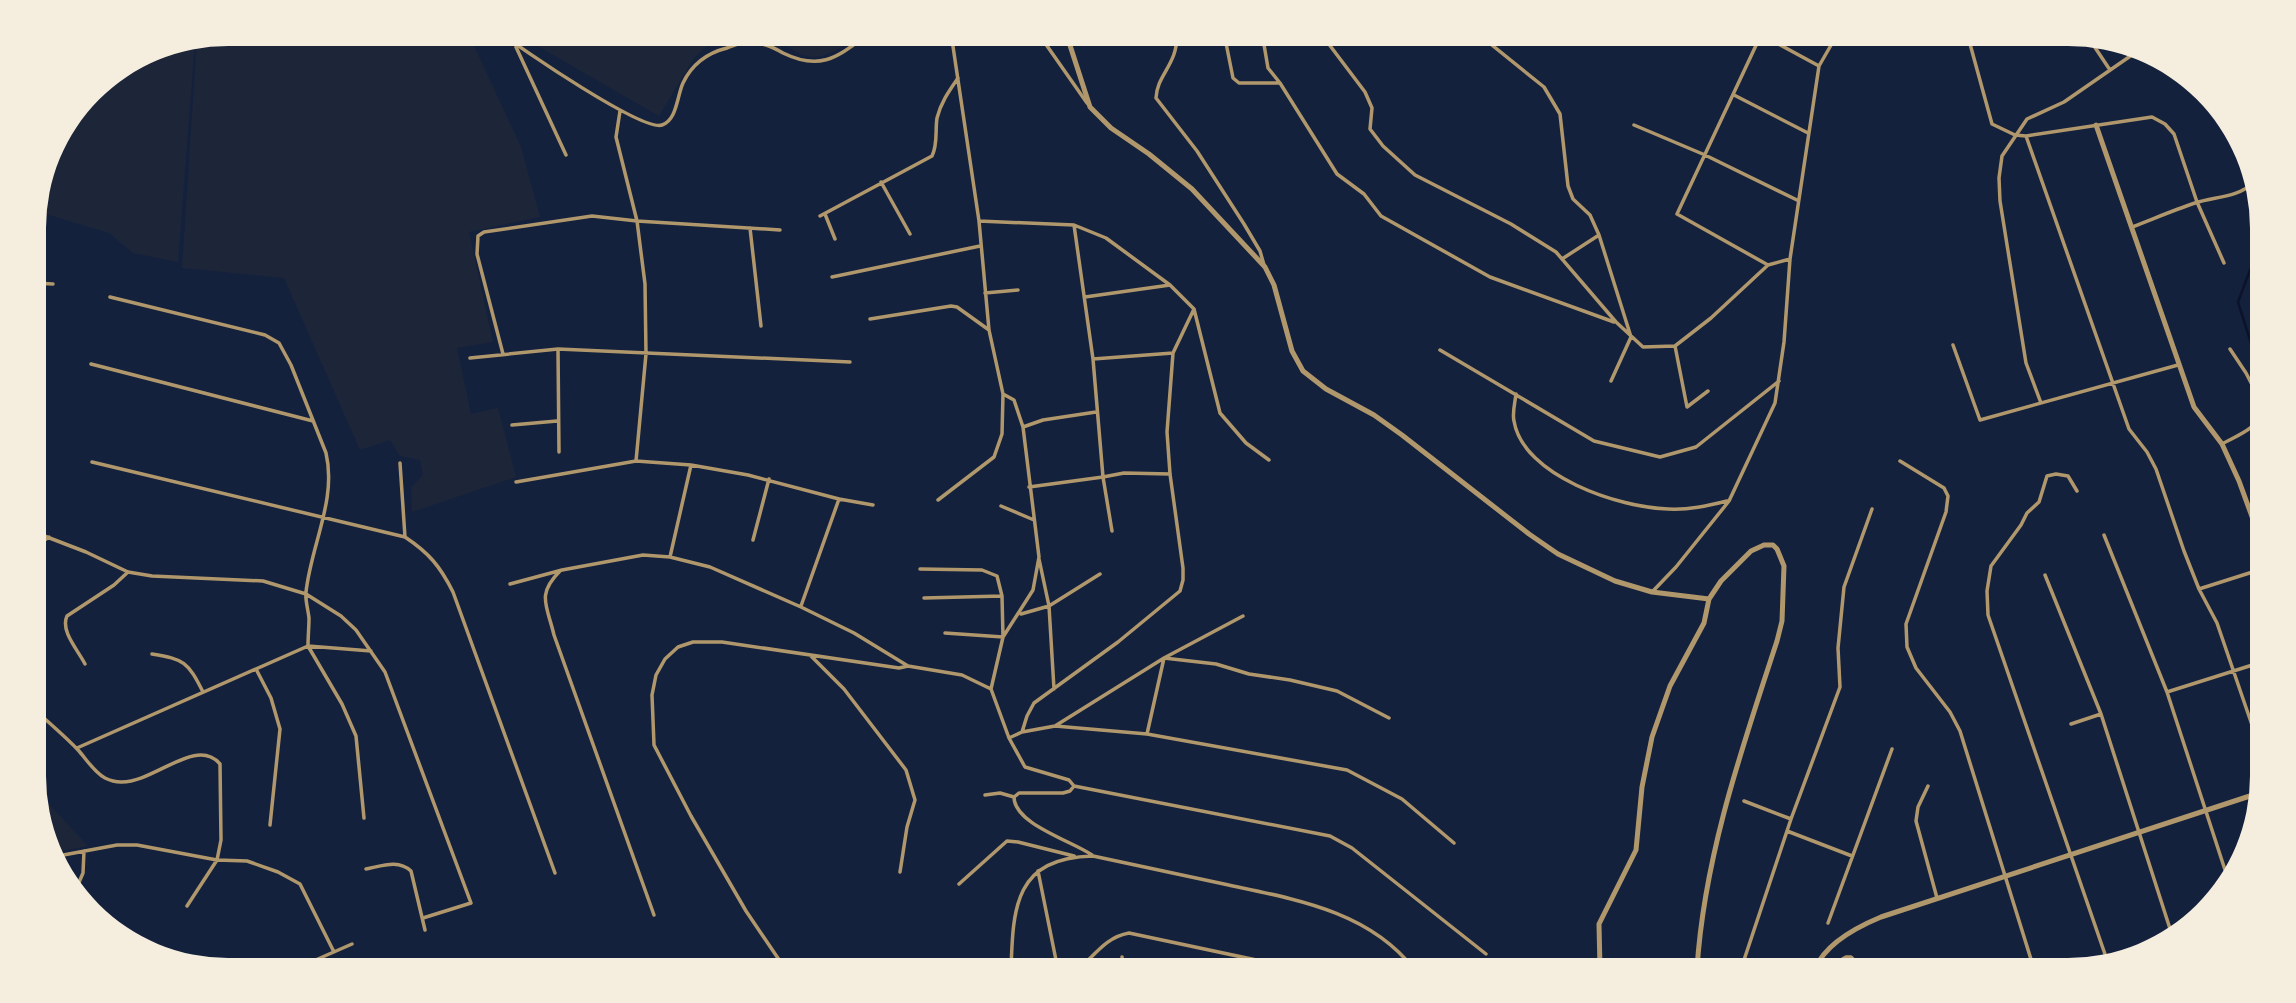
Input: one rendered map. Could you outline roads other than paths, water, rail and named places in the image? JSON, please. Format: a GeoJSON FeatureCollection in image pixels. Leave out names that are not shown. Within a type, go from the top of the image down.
{"type":"FeatureCollection","features":[{"type":"Feature","properties":{"kind":"street"},"geometry":{"type":"LineString","coordinates":[[515,46],[566,155]]}},
{"type":"Feature","properties":{"kind":"street"},"geometry":{"type":"LineString","coordinates":[[517,46],[620,111],[646,124],[657,126],[666,124],[672,116],[682,84],[693,67],[712,52],[733,46]]}},
{"type":"Feature","properties":{"kind":"street"},"geometry":{"type":"LineString","coordinates":[[770,46],[806,63],[823,62],[852,46]]}},
{"type":"Feature","properties":{"kind":"street"},"geometry":{"type":"LineString","coordinates":[[937,500],[994,457],[1002,434],[1003,394],[989,330],[979,221],[953,46]]}},
{"type":"Feature","properties":{"kind":"street"},"geometry":{"type":"LineString","coordinates":[[1047,46],[1090,107],[1111,128],[1192,189],[1265,267]]}},
{"type":"Feature","properties":{"kind":"street"},"geometry":{"type":"LineString","coordinates":[[1070,46],[1090,107]]}},
{"type":"Feature","properties":{"kind":"street"},"geometry":{"type":"LineString","coordinates":[[1177,46],[1177,51],[1156,89],[1156,98],[1196,150],[1260,251],[1274,285],[1292,351],[1303,371],[1402,435],[1558,554],[1615,580],[1652,592],[1709,599]]}},
{"type":"Feature","properties":{"kind":"street"},"geometry":{"type":"LineString","coordinates":[[1227,46],[1233,78],[1239,83],[1280,83]]}},
{"type":"Feature","properties":{"kind":"street"},"geometry":{"type":"LineString","coordinates":[[1264,46],[1268,68],[1337,174],[1364,194],[1381,216],[1490,277],[1616,322]]}},
{"type":"Feature","properties":{"kind":"street"},"geometry":{"type":"LineString","coordinates":[[1330,46],[1365,92],[1371,108],[1370,128],[1384,146],[1415,175],[1511,224],[1556,252],[1616,322],[1643,347],[1675,346],[1711,318],[1768,265],[1790,259]]}},
{"type":"Feature","properties":{"kind":"street"},"geometry":{"type":"LineString","coordinates":[[1493,46],[1544,87],[1560,114],[1568,186],[1573,199],[1590,215],[1600,235],[1631,337],[1612,381]]}},
{"type":"Feature","properties":{"kind":"street"},"geometry":{"type":"LineString","coordinates":[[1756,46],[1676,214],[1768,265]]}},
{"type":"Feature","properties":{"kind":"street"},"geometry":{"type":"LineString","coordinates":[[1782,46],[1819,66]]}},
{"type":"Feature","properties":{"kind":"street"},"geometry":{"type":"LineString","coordinates":[[1652,592],[1676,567],[1729,501],[1775,403],[1790,259],[1808,134],[1819,66],[1831,46]]}},
{"type":"Feature","properties":{"kind":"street"},"geometry":{"type":"LineString","coordinates":[[1971,46],[1992,124],[2015,135],[2026,136],[2152,117],[2165,124],[2174,134],[2197,202],[2224,263]]}},
{"type":"Feature","properties":{"kind":"street"},"geometry":{"type":"LineString","coordinates":[[2095,48],[2110,70]]}},
{"type":"Feature","properties":{"kind":"street"},"geometry":{"type":"LineString","coordinates":[[2041,403],[2026,363],[2000,201],[2002,156],[2027,119],[2064,103],[2130,56]]}},
{"type":"Feature","properties":{"kind":"street"},"geometry":{"type":"LineString","coordinates":[[835,239],[822,215],[932,156],[936,149],[937,119],[944,99],[958,78]]}},
{"type":"Feature","properties":{"kind":"street"},"geometry":{"type":"LineString","coordinates":[[1734,95],[1808,134]]}},
{"type":"Feature","properties":{"kind":"street"},"geometry":{"type":"LineString","coordinates":[[620,111],[615,136],[636,221],[645,284],[646,354],[636,461]]}},
{"type":"Feature","properties":{"kind":"street"},"geometry":{"type":"LineString","coordinates":[[1634,125],[1706,155],[1798,201]]}},
{"type":"Feature","properties":{"kind":"street"},"geometry":{"type":"LineString","coordinates":[[2096,125],[2194,407],[2222,444],[2250,511]]}},
{"type":"Feature","properties":{"kind":"street"},"geometry":{"type":"LineString","coordinates":[[2026,136],[2129,429],[2156,469],[2199,589],[2217,623],[2250,718]]}},
{"type":"Feature","properties":{"kind":"street"},"geometry":{"type":"LineString","coordinates":[[881,182],[910,234]]}},
{"type":"Feature","properties":{"kind":"street"},"geometry":{"type":"LineString","coordinates":[[2132,227],[2197,202],[2246,189]]}},
{"type":"Feature","properties":{"kind":"street"},"geometry":{"type":"LineString","coordinates":[[503,354],[477,254],[478,236],[484,232],[592,216],[780,230]]}},
{"type":"Feature","properties":{"kind":"street"},"geometry":{"type":"LineString","coordinates":[[979,221],[1074,225],[1106,238],[1170,285],[1194,309],[1220,413],[1247,443],[1269,460]]}},
{"type":"Feature","properties":{"kind":"street"},"geometry":{"type":"LineString","coordinates":[[1074,225],[1093,359],[1103,477],[1112,531]]}},
{"type":"Feature","properties":{"kind":"street"},"geometry":{"type":"LineString","coordinates":[[750,227],[761,326]]}},
{"type":"Feature","properties":{"kind":"street"},"geometry":{"type":"LineString","coordinates":[[1562,259],[1600,235]]}},
{"type":"Feature","properties":{"kind":"street"},"geometry":{"type":"LineString","coordinates":[[832,277],[980,246]]}},
{"type":"Feature","properties":{"kind":"street"},"geometry":{"type":"LineString","coordinates":[[46,284],[53,284]]}},
{"type":"Feature","properties":{"kind":"street"},"geometry":{"type":"LineString","coordinates":[[1085,297],[1170,285]]}},
{"type":"Feature","properties":{"kind":"street"},"geometry":{"type":"LineString","coordinates":[[985,293],[1018,290]]}},
{"type":"Feature","properties":{"kind":"street"},"geometry":{"type":"LineString","coordinates":[[110,297],[265,335],[279,343],[291,365],[329,467],[323,518],[314,544],[306,594],[308,646],[342,704],[356,736],[364,818]]}},
{"type":"Feature","properties":{"kind":"street"},"geometry":{"type":"LineString","coordinates":[[870,319],[951,306],[957,307],[989,330]]}},
{"type":"Feature","properties":{"kind":"street"},"geometry":{"type":"LineString","coordinates":[[1022,732],[1034,703],[1118,642],[1180,591],[1183,568],[1167,432],[1173,353],[1194,309]]}},
{"type":"Feature","properties":{"kind":"street"},"geometry":{"type":"LineString","coordinates":[[1953,345],[1980,421],[2178,365]]}},
{"type":"Feature","properties":{"kind":"street"},"geometry":{"type":"LineString","coordinates":[[1675,346],[1687,407],[1708,391]]}},
{"type":"Feature","properties":{"kind":"street"},"geometry":{"type":"LineString","coordinates":[[558,349],[559,452]]}},
{"type":"Feature","properties":{"kind":"street"},"geometry":{"type":"LineString","coordinates":[[470,358],[558,349],[850,362]]}},
{"type":"Feature","properties":{"kind":"street"},"geometry":{"type":"LineString","coordinates":[[2230,349],[2250,383]]}},
{"type":"Feature","properties":{"kind":"street"},"geometry":{"type":"LineString","coordinates":[[1440,350],[1594,441],[1660,457],[1696,447],[1779,381]]}},
{"type":"Feature","properties":{"kind":"street"},"geometry":{"type":"LineString","coordinates":[[1093,359],[1173,353]]}},
{"type":"Feature","properties":{"kind":"street"},"geometry":{"type":"LineString","coordinates":[[91,364],[313,421]]}},
{"type":"Feature","properties":{"kind":"street"},"geometry":{"type":"LineString","coordinates":[[1003,394],[1014,400],[1023,427],[1039,557],[1049,606],[1054,689]]}},
{"type":"Feature","properties":{"kind":"street"},"geometry":{"type":"LineString","coordinates":[[1516,394],[1513,419],[1518,435],[1529,453],[1549,471],[1570,482],[1632,504],[1665,509],[1695,509],[1729,501]]}},
{"type":"Feature","properties":{"kind":"street"},"geometry":{"type":"LineString","coordinates":[[1023,427],[1043,420],[1096,412]]}},
{"type":"Feature","properties":{"kind":"street"},"geometry":{"type":"LineString","coordinates":[[512,425],[557,421]]}},
{"type":"Feature","properties":{"kind":"street"},"geometry":{"type":"LineString","coordinates":[[2222,444],[2250,428]]}},
{"type":"Feature","properties":{"kind":"street"},"geometry":{"type":"LineString","coordinates":[[516,482],[636,461],[691,465],[769,479],[839,499],[873,505]]}},
{"type":"Feature","properties":{"kind":"street"},"geometry":{"type":"LineString","coordinates":[[1900,461],[1944,488],[1948,496],[1946,512],[1906,624],[1907,647],[1916,668],[1950,712],[1960,731],[2030,957]]}},
{"type":"Feature","properties":{"kind":"street"},"geometry":{"type":"LineString","coordinates":[[92,462],[405,537],[422,548],[440,567],[453,592],[555,873]]}},
{"type":"Feature","properties":{"kind":"street"},"geometry":{"type":"LineString","coordinates":[[400,463],[405,537]]}},
{"type":"Feature","properties":{"kind":"street"},"geometry":{"type":"LineString","coordinates":[[670,557],[691,465]]}},
{"type":"Feature","properties":{"kind":"street"},"geometry":{"type":"LineString","coordinates":[[1029,487],[1124,473],[1170,474]]}},
{"type":"Feature","properties":{"kind":"street"},"geometry":{"type":"LineString","coordinates":[[2077,491],[2068,476],[2047,476],[2039,502],[2027,513],[1991,566],[1987,591],[1988,615],[2105,954]]}},
{"type":"Feature","properties":{"kind":"street"},"geometry":{"type":"LineString","coordinates":[[753,540],[769,479]]}},
{"type":"Feature","properties":{"kind":"street"},"geometry":{"type":"LineString","coordinates":[[801,607],[839,499]]}},
{"type":"Feature","properties":{"kind":"street"},"geometry":{"type":"LineString","coordinates":[[1001,506],[1034,520]]}},
{"type":"Feature","properties":{"kind":"street"},"geometry":{"type":"LineString","coordinates":[[1745,957],[1791,819],[1840,687],[1838,648],[1844,587],[1872,509]]}},
{"type":"Feature","properties":{"kind":"street"},"geometry":{"type":"LineString","coordinates":[[2104,535],[2167,692],[2224,868]]}},
{"type":"Feature","properties":{"kind":"street"},"geometry":{"type":"LineString","coordinates":[[46,536],[128,572],[152,576],[263,581],[306,594],[341,616],[356,630],[386,672],[471,903],[423,918]]}},
{"type":"Feature","properties":{"kind":"street"},"geometry":{"type":"LineString","coordinates":[[46,540],[50,537]]}},
{"type":"Feature","properties":{"kind":"street"},"geometry":{"type":"LineString","coordinates":[[1600,957],[1599,924],[1636,850],[1642,787],[1652,737],[1670,686],[1704,623],[1709,599],[1721,581],[1751,551],[1765,545],[1773,545],[1784,566],[1782,621],[1737,761],[1704,908],[1698,957]]}},
{"type":"Feature","properties":{"kind":"street"},"geometry":{"type":"LineString","coordinates":[[510,584],[562,570],[643,555],[670,557],[710,567],[801,607],[854,633],[908,666],[962,675],[991,689]]}},
{"type":"Feature","properties":{"kind":"street"},"geometry":{"type":"LineString","coordinates":[[1003,637],[1033,590],[1039,557]]}},
{"type":"Feature","properties":{"kind":"street"},"geometry":{"type":"LineString","coordinates":[[920,569],[982,570],[997,576],[1003,596],[1003,637],[991,689],[1009,738],[1025,767],[1069,780],[1074,786],[1330,836],[1352,848],[1486,954]]}},
{"type":"Feature","properties":{"kind":"street"},"geometry":{"type":"LineString","coordinates":[[562,570],[549,582],[544,594],[552,624],[654,915]]}},
{"type":"Feature","properties":{"kind":"street"},"geometry":{"type":"LineString","coordinates":[[85,664],[64,622],[74,610],[114,585],[128,572]]}},
{"type":"Feature","properties":{"kind":"street"},"geometry":{"type":"LineString","coordinates":[[2199,589],[2250,573]]}},
{"type":"Feature","properties":{"kind":"street"},"geometry":{"type":"LineString","coordinates":[[1019,615],[1049,606],[1100,574]]}},
{"type":"Feature","properties":{"kind":"street"},"geometry":{"type":"LineString","coordinates":[[2045,575],[2101,714],[2169,927]]}},
{"type":"Feature","properties":{"kind":"street"},"geometry":{"type":"LineString","coordinates":[[924,598],[1003,596]]}},
{"type":"Feature","properties":{"kind":"street"},"geometry":{"type":"LineString","coordinates":[[1055,726],[1164,658],[1243,616]]}},
{"type":"Feature","properties":{"kind":"street"},"geometry":{"type":"LineString","coordinates":[[945,633],[1003,637]]}},
{"type":"Feature","properties":{"kind":"street"},"geometry":{"type":"LineString","coordinates":[[778,958],[746,911],[691,817],[654,745],[652,695],[656,675],[665,659],[678,648],[693,642],[722,642],[899,668],[908,666]]}},
{"type":"Feature","properties":{"kind":"street"},"geometry":{"type":"LineString","coordinates":[[76,748],[308,646],[371,651]]}},
{"type":"Feature","properties":{"kind":"street"},"geometry":{"type":"LineString","coordinates":[[152,654],[178,658],[185,663],[191,668],[203,692]]}},
{"type":"Feature","properties":{"kind":"street"},"geometry":{"type":"LineString","coordinates":[[808,654],[844,690],[906,770],[915,800],[907,827],[900,872]]}},
{"type":"Feature","properties":{"kind":"street"},"geometry":{"type":"LineString","coordinates":[[1164,658],[1216,664],[1249,674],[1337,691],[1389,718]]}},
{"type":"Feature","properties":{"kind":"street"},"geometry":{"type":"LineString","coordinates":[[1147,734],[1164,658]]}},
{"type":"Feature","properties":{"kind":"street"},"geometry":{"type":"LineString","coordinates":[[2167,692],[2250,666]]}},
{"type":"Feature","properties":{"kind":"street"},"geometry":{"type":"LineString","coordinates":[[256,669],[271,698],[280,729],[270,825]]}},
{"type":"Feature","properties":{"kind":"street"},"geometry":{"type":"LineString","coordinates":[[2071,724],[2101,714]]}},
{"type":"Feature","properties":{"kind":"street"},"geometry":{"type":"LineString","coordinates":[[46,720],[104,778],[118,782],[132,781],[168,768],[189,756],[201,753],[214,756],[220,764],[222,776],[219,809],[221,840],[217,860],[187,906]]}},
{"type":"Feature","properties":{"kind":"street"},"geometry":{"type":"LineString","coordinates":[[1009,738],[1022,732],[1055,726],[1147,734],[1347,770],[1402,799],[1454,843]]}},
{"type":"Feature","properties":{"kind":"street"},"geometry":{"type":"LineString","coordinates":[[1828,923],[1892,749]]}},
{"type":"Feature","properties":{"kind":"street"},"geometry":{"type":"LineString","coordinates":[[1014,797],[1019,793],[1063,793],[1074,786]]}},
{"type":"Feature","properties":{"kind":"street"},"geometry":{"type":"LineString","coordinates":[[1928,786],[1918,807],[1916,821],[1937,898]]}},
{"type":"Feature","properties":{"kind":"street"},"geometry":{"type":"LineString","coordinates":[[985,795],[1000,793],[1014,797]]}},
{"type":"Feature","properties":{"kind":"street"},"geometry":{"type":"LineString","coordinates":[[1823,957],[1829,948],[1866,923],[2006,874],[2249,796]]}},
{"type":"Feature","properties":{"kind":"street"},"geometry":{"type":"LineString","coordinates":[[1014,797],[1014,805],[1029,820],[1093,856]]}},
{"type":"Feature","properties":{"kind":"street"},"geometry":{"type":"LineString","coordinates":[[1744,801],[1791,819]]}},
{"type":"Feature","properties":{"kind":"street"},"geometry":{"type":"LineString","coordinates":[[1787,831],[1852,856]]}},
{"type":"Feature","properties":{"kind":"street"},"geometry":{"type":"LineString","coordinates":[[959,884],[1007,841],[1076,856],[1093,856],[1308,902],[1356,921],[1384,939],[1402,957]]}},
{"type":"Feature","properties":{"kind":"street"},"geometry":{"type":"LineString","coordinates":[[64,855],[117,845],[137,845],[217,860],[247,862],[278,873],[300,884],[334,952]]}},
{"type":"Feature","properties":{"kind":"street"},"geometry":{"type":"LineString","coordinates":[[80,881],[83,873],[84,851]]}},
{"type":"Feature","properties":{"kind":"street"},"geometry":{"type":"LineString","coordinates":[[1012,958],[1015,908],[1025,888],[1038,871],[1053,862],[1076,856]]}},
{"type":"Feature","properties":{"kind":"street"},"geometry":{"type":"LineString","coordinates":[[366,869],[390,864],[404,866],[411,871],[425,930]]}},
{"type":"Feature","properties":{"kind":"street"},"geometry":{"type":"LineString","coordinates":[[1038,871],[1055,958]]}},
{"type":"Feature","properties":{"kind":"street"},"geometry":{"type":"LineString","coordinates":[[1090,958],[1117,935],[1129,933],[1244,957]]}},
{"type":"Feature","properties":{"kind":"street"},"geometry":{"type":"LineString","coordinates":[[321,958],[352,944]]}},
{"type":"Feature","properties":{"kind":"waterway"},"geometry":{"type":"LineString","coordinates":[[2250,270],[2238,302],[2250,340]]}}]}
